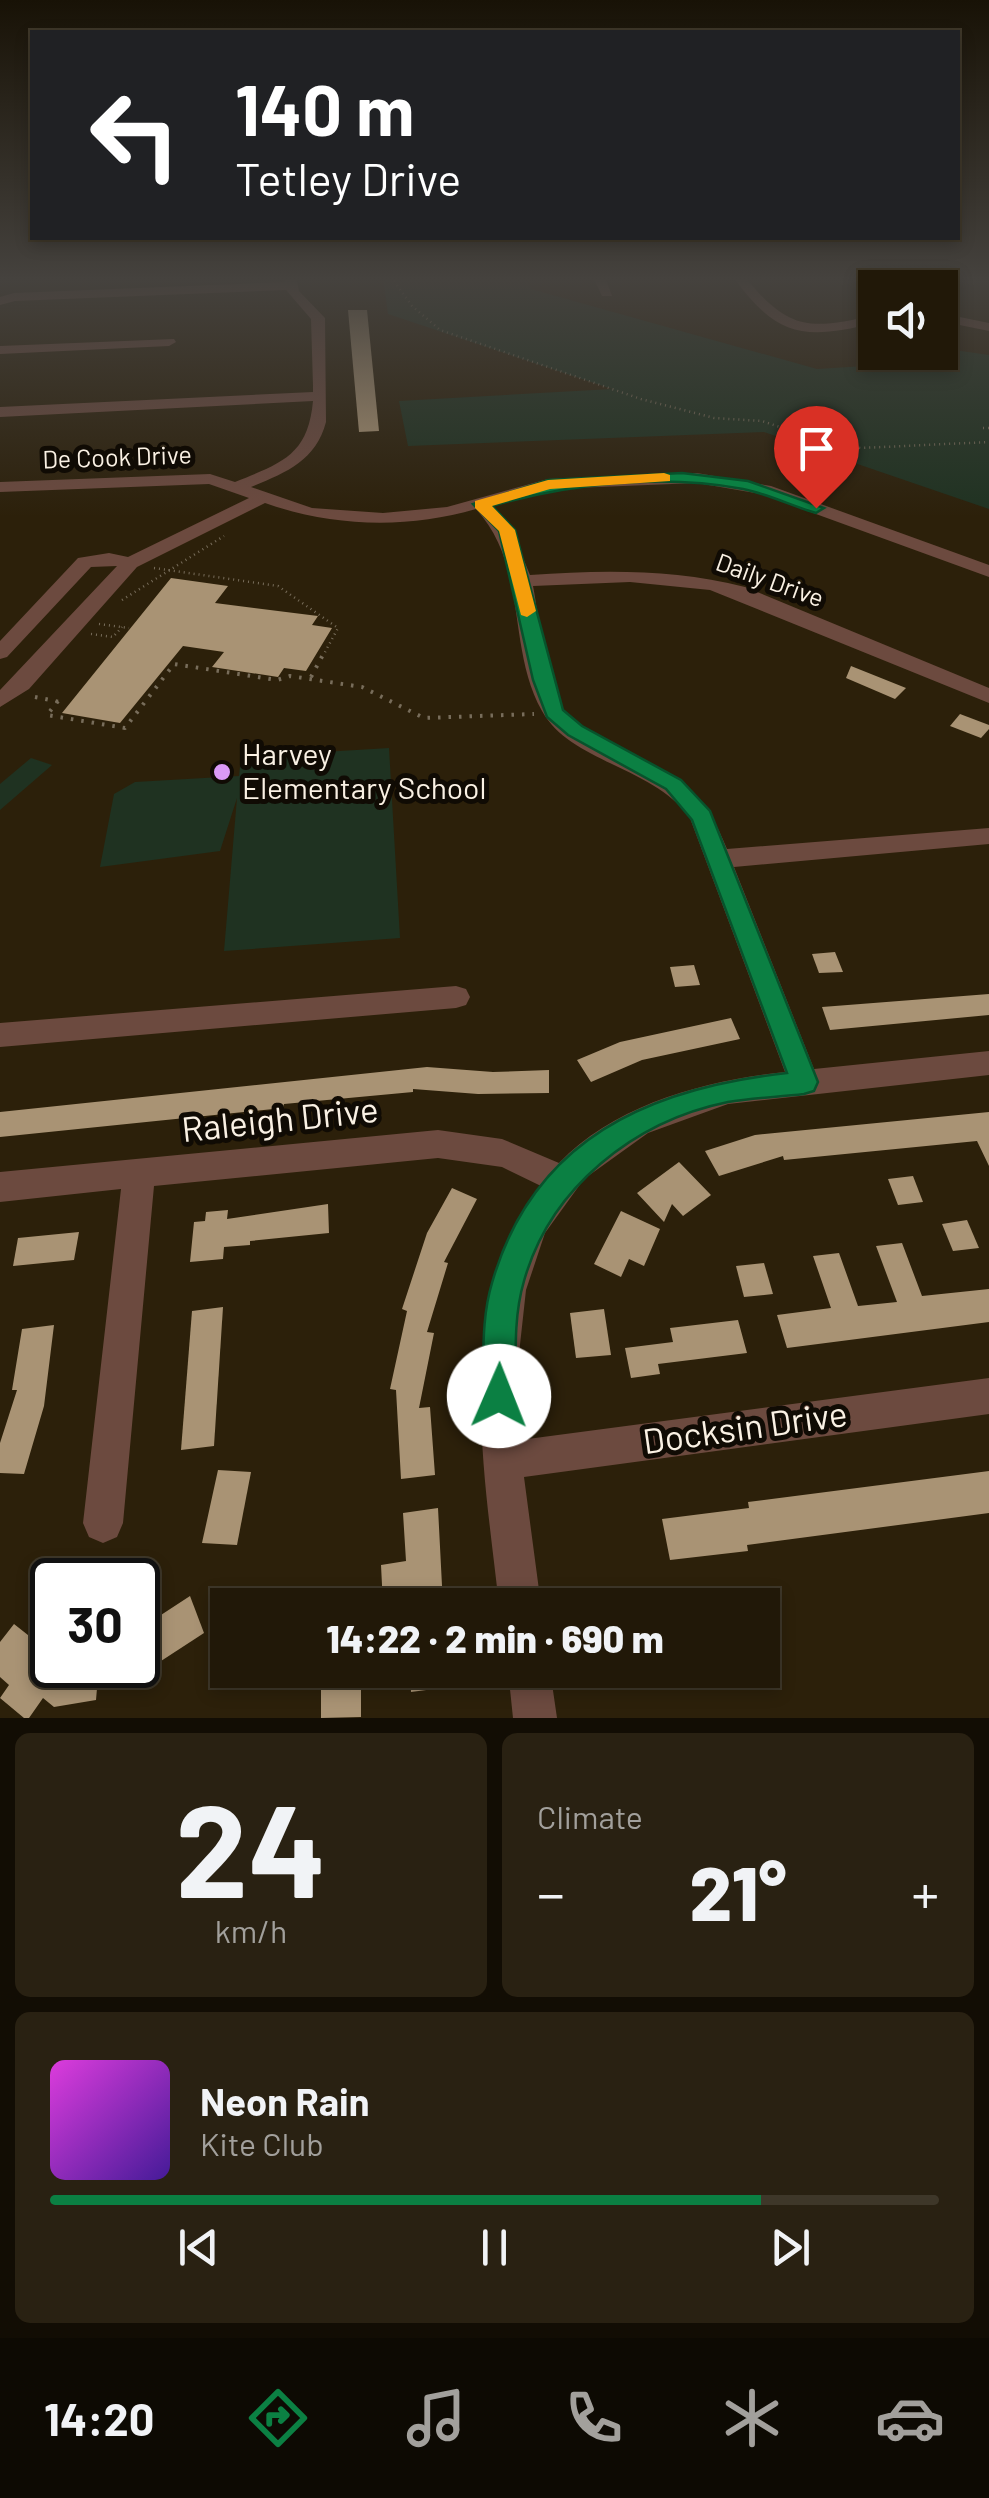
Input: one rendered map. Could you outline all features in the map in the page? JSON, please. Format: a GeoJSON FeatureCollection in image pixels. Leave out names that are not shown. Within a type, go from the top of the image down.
{"type":"FeatureCollection","features":[{"type":"Feature","properties":{"kind":"street"},"geometry":{"type":"LineString","coordinates":[[240,486],[279,469],[308,448],[319,427],[319,357]]}},
{"type":"Feature","properties":{"kind":"street"},"geometry":{"type":"LineString","coordinates":[[0,412],[319,396]]}},
{"type":"Feature","properties":{"kind":"street","name":"De Cook Drive"},"geometry":{"type":"LineString","coordinates":[[0,487],[187,477],[240,486],[262,498],[310,513],[362,518],[434,514],[564,482],[714,480],[782,495],[989,571]]}},
{"type":"Feature","properties":{"kind":"street"},"geometry":{"type":"LineString","coordinates":[[0,700],[44,658],[130,563],[262,498]]}},
{"type":"Feature","properties":{"kind":"street"},"geometry":{"type":"LineString","coordinates":[[481,504],[507,530],[542,680],[554,713],[575,731],[674,784],[702,817],[804,1082]]}},
{"type":"Feature","properties":{"kind":"street"},"geometry":{"type":"LineString","coordinates":[[0,652],[85,562],[109,559],[130,563]]}},
{"type":"Feature","properties":{"kind":"street","name":"Daily Drive"},"geometry":{"type":"LineString","coordinates":[[521,581],[636,574],[700,580],[738,591],[989,696]]}},
{"type":"Feature","properties":{"kind":"street"},"geometry":{"type":"LineString","coordinates":[[0,652],[44,658]]}},
{"type":"Feature","properties":{"kind":"street"},"geometry":{"type":"LineString","coordinates":[[719,858],[989,836]]}},
{"type":"Feature","properties":{"kind":"street"},"geometry":{"type":"LineString","coordinates":[[0,1036],[456,997]]}},
{"type":"Feature","properties":{"kind":"street"},"geometry":{"type":"LineString","coordinates":[[518,1588],[502,1461],[498,1373],[501,1318],[524,1237],[560,1181],[606,1142],[662,1111],[727,1091],[989,1063]]}},
{"type":"Feature","properties":{"kind":"street","name":"Raleigh Drive"},"geometry":{"type":"LineString","coordinates":[[0,1187],[438,1144],[482,1147],[524,1158],[560,1181]]}},
{"type":"Feature","properties":{"kind":"street"},"geometry":{"type":"LineString","coordinates":[[103,1523],[139,1172]]}},
{"type":"Feature","properties":{"kind":"street","name":"Docksin Drive"},"geometry":{"type":"LineString","coordinates":[[502,1461],[989,1396]]}},
{"type":"Feature","properties":{"kind":"street"},"geometry":{"type":"LineString","coordinates":[[531,1688],[535,1718]]}},
{"type":"Feature","properties":{"kind":"path"},"geometry":{"type":"LineString","coordinates":[[520,357],[670,408],[714,418],[762,421],[846,447],[989,442]]}},
{"type":"Feature","properties":{"kind":"path"},"geometry":{"type":"LineString","coordinates":[[983,428],[989,428]]}},
{"type":"Feature","properties":{"kind":"path"},"geometry":{"type":"LineString","coordinates":[[122,600],[224,536]]}},
{"type":"Feature","properties":{"kind":"path"},"geometry":{"type":"LineString","coordinates":[[169,570],[278,586],[324,617],[338,631],[310,678]]}},
{"type":"Feature","properties":{"kind":"path"},"geometry":{"type":"LineString","coordinates":[[89,622],[129,628]]}},
{"type":"Feature","properties":{"kind":"path"},"geometry":{"type":"LineString","coordinates":[[80,632],[113,637],[122,627]]}},
{"type":"Feature","properties":{"kind":"path"},"geometry":{"type":"LineString","coordinates":[[24,696],[62,702],[47,715],[125,728],[174,664],[277,680],[290,676],[362,686],[424,718],[554,713]]}},
{"type":"Feature","properties":{"kind":"green space"},"geometry":{"type":"Polygon","coordinates":[[[517,357],[775,357],[817,369],[958,370],[958,357],[989,357],[989,509],[764,432],[408,446],[399,401],[612,389],[517,357]]]}},
{"type":"Feature","properties":{"kind":"green space"},"geometry":{"type":"Polygon","coordinates":[[[389,748],[400,938],[224,951],[237,798],[220,851],[100,867],[114,794],[135,782],[239,776],[241,757],[389,748]]]}},
{"type":"Feature","properties":{"kind":"green space"},"geometry":{"type":"Polygon","coordinates":[[[31,758],[52,765],[0,810],[0,784],[31,758]]]}},
{"type":"Feature","properties":{"kind":"building"},"geometry":{"type":"Polygon","coordinates":[[[352,357],[372,357],[379,431],[359,432],[352,357]]]}},
{"type":"Feature","properties":{"kind":"building"},"geometry":{"type":"Polygon","coordinates":[[[171,578],[228,586],[215,603],[318,616],[312,625],[332,628],[306,671],[284,668],[278,677],[212,667],[224,652],[183,646],[120,723],[62,713],[171,578]]]}},
{"type":"Feature","properties":{"kind":"building"},"geometry":{"type":"Polygon","coordinates":[[[851,666],[906,688],[895,699],[846,678],[851,666]]]}},
{"type":"Feature","properties":{"kind":"building"},"geometry":{"type":"Polygon","coordinates":[[[960,714],[989,725],[989,729],[981,738],[950,726],[960,714]]]}},
{"type":"Feature","properties":{"kind":"building"},"geometry":{"type":"Polygon","coordinates":[[[835,952],[843,972],[819,973],[812,954],[835,952]]]}},
{"type":"Feature","properties":{"kind":"building"},"geometry":{"type":"Polygon","coordinates":[[[694,965],[700,985],[675,987],[670,967],[694,965]]]}},
{"type":"Feature","properties":{"kind":"building"},"geometry":{"type":"Polygon","coordinates":[[[989,994],[989,1015],[830,1030],[822,1007],[989,994]]]}},
{"type":"Feature","properties":{"kind":"building"},"geometry":{"type":"Polygon","coordinates":[[[731,1018],[740,1039],[642,1060],[591,1082],[577,1060],[620,1042],[731,1018]]]}},
{"type":"Feature","properties":{"kind":"building"},"geometry":{"type":"Polygon","coordinates":[[[427,1067],[493,1072],[549,1070],[549,1093],[478,1094],[413,1089],[284,1104],[283,1108],[0,1137],[0,1112],[427,1067]]]}},
{"type":"Feature","properties":{"kind":"building"},"geometry":{"type":"Polygon","coordinates":[[[989,1112],[989,1166],[977,1141],[784,1160],[783,1156],[719,1176],[705,1151],[755,1135],[989,1112]]]}},
{"type":"Feature","properties":{"kind":"building"},"geometry":{"type":"Polygon","coordinates":[[[679,1162],[711,1195],[683,1216],[672,1204],[664,1222],[637,1193],[679,1162]]]}},
{"type":"Feature","properties":{"kind":"building"},"geometry":{"type":"Polygon","coordinates":[[[913,1176],[923,1202],[898,1205],[888,1179],[913,1176]]]}},
{"type":"Feature","properties":{"kind":"building"},"geometry":{"type":"Polygon","coordinates":[[[452,1188],[477,1199],[444,1262],[448,1263],[427,1332],[434,1333],[419,1408],[430,1407],[435,1475],[401,1479],[396,1390],[390,1389],[407,1311],[402,1309],[427,1233],[452,1188]]]}},
{"type":"Feature","properties":{"kind":"building"},"geometry":{"type":"Polygon","coordinates":[[[328,1204],[329,1233],[250,1241],[250,1245],[224,1247],[223,1259],[190,1262],[194,1222],[205,1221],[206,1212],[228,1210],[227,1219],[328,1204]]]}},
{"type":"Feature","properties":{"kind":"building"},"geometry":{"type":"Polygon","coordinates":[[[621,1211],[660,1229],[644,1266],[629,1259],[621,1277],[594,1264],[621,1211]]]}},
{"type":"Feature","properties":{"kind":"building"},"geometry":{"type":"Polygon","coordinates":[[[967,1220],[979,1248],[953,1251],[942,1224],[967,1220]]]}},
{"type":"Feature","properties":{"kind":"building"},"geometry":{"type":"Polygon","coordinates":[[[79,1232],[74,1260],[13,1266],[18,1238],[79,1232]]]}},
{"type":"Feature","properties":{"kind":"building"},"geometry":{"type":"Polygon","coordinates":[[[902,1243],[922,1296],[989,1289],[989,1322],[787,1348],[777,1315],[831,1308],[813,1256],[839,1253],[858,1306],[897,1302],[876,1246],[902,1243]]]}},
{"type":"Feature","properties":{"kind":"building"},"geometry":{"type":"Polygon","coordinates":[[[764,1263],[773,1294],[744,1297],[736,1266],[764,1263]]]}},
{"type":"Feature","properties":{"kind":"building"},"geometry":{"type":"Polygon","coordinates":[[[223,1307],[214,1446],[181,1450],[192,1311],[223,1307]]]}},
{"type":"Feature","properties":{"kind":"building"},"geometry":{"type":"Polygon","coordinates":[[[604,1309],[611,1355],[576,1358],[570,1313],[604,1309]]]}},
{"type":"Feature","properties":{"kind":"building"},"geometry":{"type":"Polygon","coordinates":[[[738,1320],[747,1353],[658,1364],[660,1374],[631,1378],[625,1348],[673,1342],[670,1328],[738,1320]]]}},
{"type":"Feature","properties":{"kind":"building"},"geometry":{"type":"Polygon","coordinates":[[[54,1325],[44,1406],[24,1474],[0,1473],[0,1443],[17,1390],[12,1390],[22,1329],[54,1325]]]}},
{"type":"Feature","properties":{"kind":"building"},"geometry":{"type":"Polygon","coordinates":[[[218,1470],[251,1472],[237,1545],[202,1543],[218,1470]]]}},
{"type":"Feature","properties":{"kind":"building"},"geometry":{"type":"Polygon","coordinates":[[[989,1471],[989,1513],[747,1545],[748,1551],[670,1560],[662,1519],[749,1508],[748,1502],[989,1471]]]}},
{"type":"Feature","properties":{"kind":"building"},"geometry":{"type":"Polygon","coordinates":[[[438,1508],[442,1588],[382,1588],[381,1565],[406,1561],[403,1513],[438,1508]]]}},
{"type":"Feature","properties":{"kind":"building"},"geometry":{"type":"Polygon","coordinates":[[[190,1596],[204,1633],[160,1662],[160,1616],[190,1596]]]}},
{"type":"Feature","properties":{"kind":"building"},"geometry":{"type":"Polygon","coordinates":[[[14,1624],[30,1637],[30,1688],[97,1688],[96,1700],[54,1707],[43,1698],[29,1718],[24,1718],[0,1698],[9,1685],[0,1677],[0,1642],[14,1624]]]}},
{"type":"Feature","properties":{"kind":"building"},"geometry":{"type":"Polygon","coordinates":[[[321,1688],[361,1688],[361,1717],[321,1718],[321,1688]]]}},
{"type":"Feature","properties":{"kind":"slow traffic"},"geometry":{"type":"LineString","coordinates":[[527,611],[507,530],[481,504],[548,484],[664,478]]}},
{"type":"Feature","properties":{"kind":"place","name":"Harvey Elementary School"},"geometry":{"type":"Point","coordinates":[222,772]}},
{"type":"Feature","properties":{"kind":"route"},"geometry":{"type":"LineString","coordinates":[[499,1396],[501,1318],[515,1258],[560,1181],[606,1142],[662,1111],[727,1091],[804,1082],[702,817],[674,784],[575,731],[554,713],[542,680],[507,530],[481,504],[548,484],[697,478],[748,485],[816,508]]}}]}
